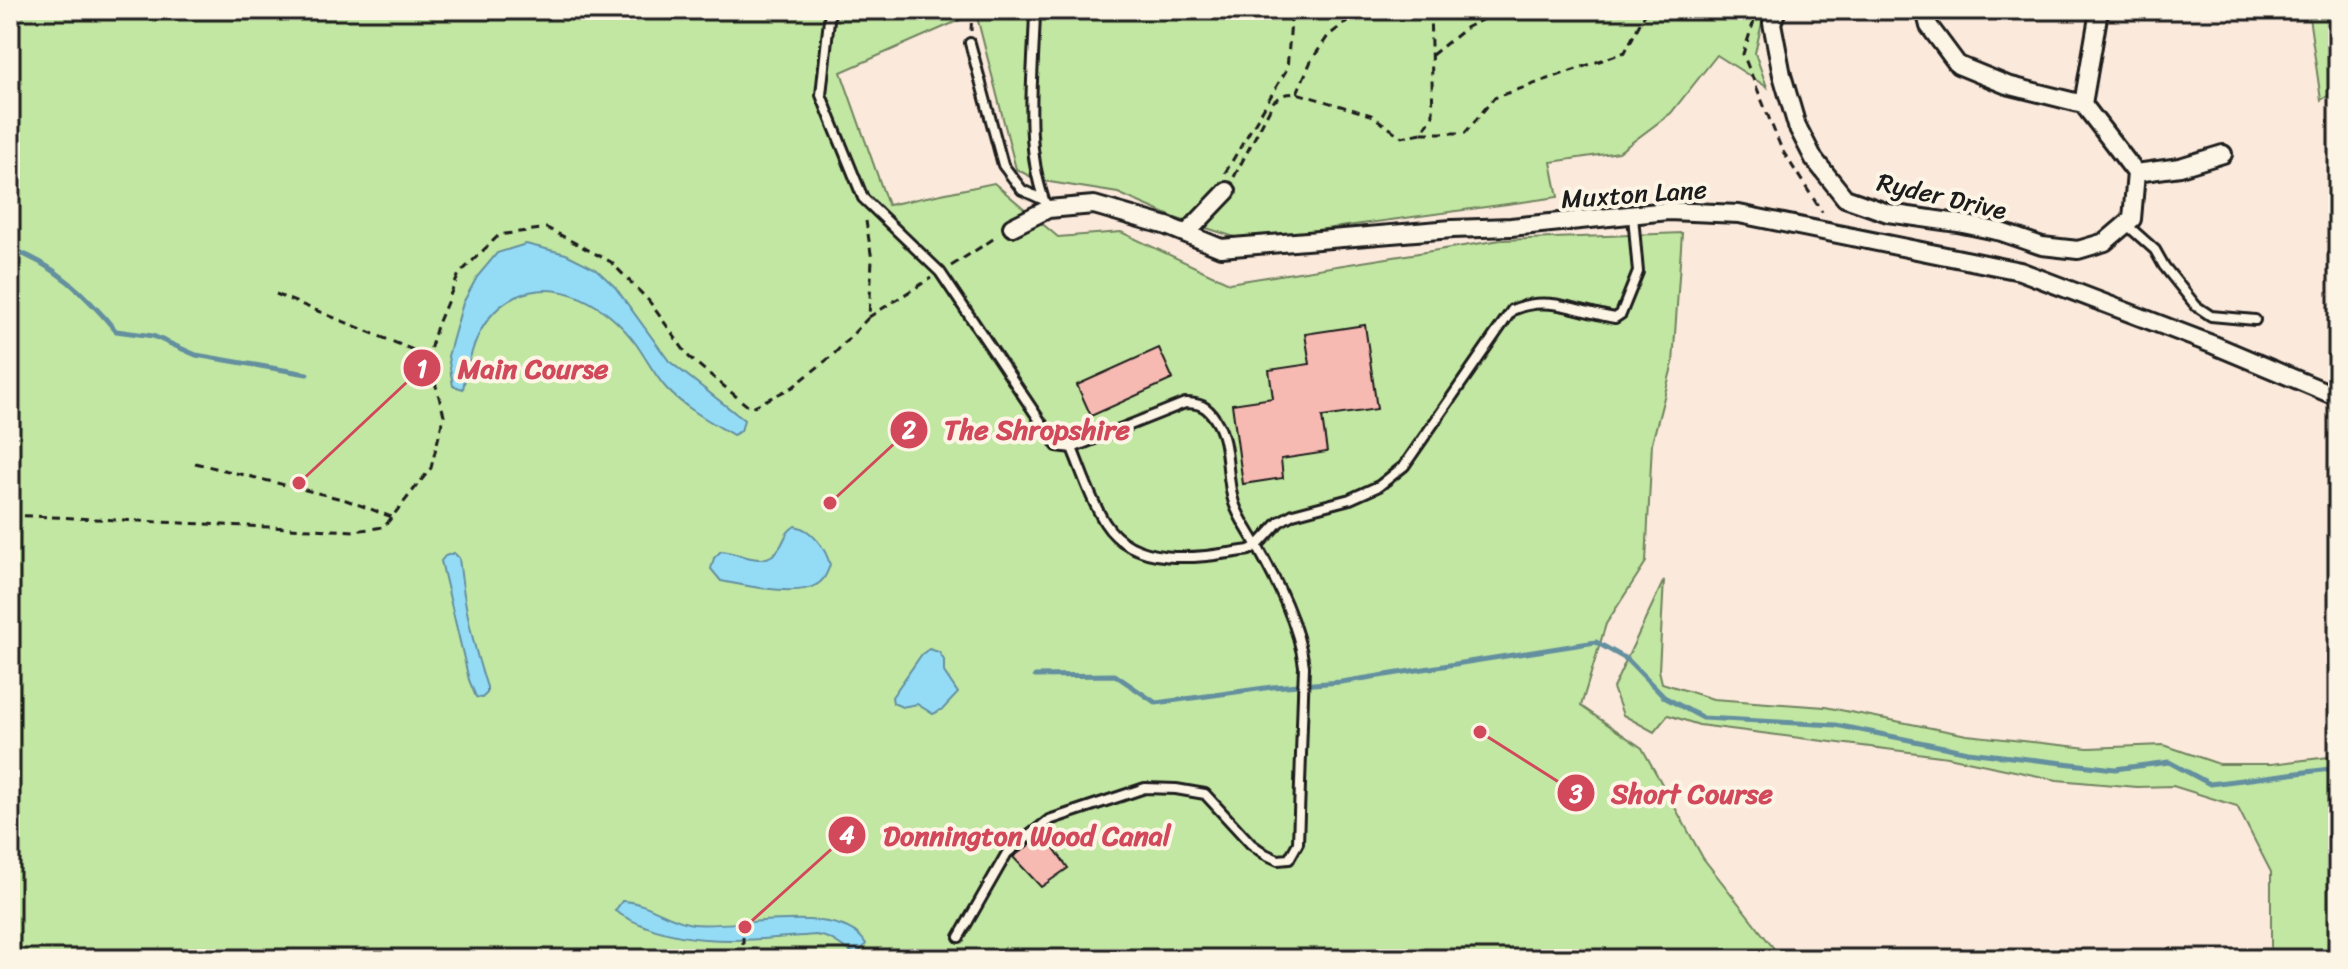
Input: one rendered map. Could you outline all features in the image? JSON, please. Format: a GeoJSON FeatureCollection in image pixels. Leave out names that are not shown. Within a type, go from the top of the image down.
{"type":"FeatureCollection","features":[{"type":"Feature","properties":{"kind":"street","name":"Ryder Drive"},"geometry":{"type":"LineString","coordinates":[[1777,10],[1772,23],[1782,75],[1797,126],[1814,159],[1845,198],[1888,213],[1958,223],[2001,232],[2042,246],[2078,250],[2105,242],[2126,224]]}},
{"type":"Feature","properties":{"kind":"street"},"geometry":{"type":"LineString","coordinates":[[1925,10],[1929,26],[1958,65],[2007,85],[2083,104],[2136,173],[2132,219],[2126,224]]}},
{"type":"Feature","properties":{"kind":"street"},"geometry":{"type":"LineString","coordinates":[[2083,104],[2099,10]]}},
{"type":"Feature","properties":{"kind":"street"},"geometry":{"type":"LineString","coordinates":[[2136,173],[2180,167],[2223,154]]}},
{"type":"Feature","properties":{"kind":"street"},"geometry":{"type":"LineString","coordinates":[[1186,234],[1225,183]]}},
{"type":"Feature","properties":{"kind":"street","name":"Muxton Lane"},"geometry":{"type":"LineString","coordinates":[[1012,227],[1046,205],[1094,205],[1167,226],[1221,248],[1668,211],[1739,214],[2020,271],[2338,397]]}},
{"type":"Feature","properties":{"kind":"lane"},"geometry":{"type":"LineString","coordinates":[[830,10],[821,95],[863,198],[940,272],[1057,446],[1072,448],[1185,403],[1198,403],[1208,408],[1218,422],[1224,441],[1234,502],[1283,599],[1303,656],[1298,843],[1289,859],[1278,860],[1251,844],[1205,794],[1145,788],[1049,820],[1007,853],[959,937]]}},
{"type":"Feature","properties":{"kind":"lane"},"geometry":{"type":"LineString","coordinates":[[1035,10],[1033,132],[1037,180],[1046,205]]}},
{"type":"Feature","properties":{"kind":"lane"},"geometry":{"type":"LineString","coordinates":[[970,43],[1003,165],[1022,190],[1046,205]]}},
{"type":"Feature","properties":{"kind":"lane"},"geometry":{"type":"LineString","coordinates":[[1072,448],[1104,522],[1129,545],[1151,554],[1189,558],[1249,550],[1257,546],[1279,522],[1293,514],[1350,499],[1379,486],[1404,466],[1512,310],[1527,304],[1549,302],[1615,318],[1621,314],[1638,272],[1633,216]]}},
{"type":"Feature","properties":{"kind":"lane"},"geometry":{"type":"LineString","coordinates":[[2126,224],[2155,250],[2196,306],[2211,316],[2255,320]]}},
{"type":"Feature","properties":{"kind":"path"},"geometry":{"type":"LineString","coordinates":[[970,43],[972,10]]}},
{"type":"Feature","properties":{"kind":"path"},"geometry":{"type":"LineString","coordinates":[[1225,183],[1287,69],[1292,10]]}},
{"type":"Feature","properties":{"kind":"path"},"geometry":{"type":"LineString","coordinates":[[1297,93],[1311,61],[1328,36],[1361,10]]}},
{"type":"Feature","properties":{"kind":"path"},"geometry":{"type":"LineString","coordinates":[[1422,133],[1433,115],[1430,10]]}},
{"type":"Feature","properties":{"kind":"path"},"geometry":{"type":"LineString","coordinates":[[1432,55],[1467,27],[1502,10]]}},
{"type":"Feature","properties":{"kind":"path"},"geometry":{"type":"LineString","coordinates":[[1225,183],[1274,101],[1286,94],[1297,93],[1371,115],[1402,137],[1422,133],[1465,133],[1494,98],[1625,52],[1646,10]]}},
{"type":"Feature","properties":{"kind":"path"},"geometry":{"type":"LineString","coordinates":[[1758,10],[1743,54],[1782,150],[1838,235]]}},
{"type":"Feature","properties":{"kind":"path"},"geometry":{"type":"LineString","coordinates":[[10,515],[354,531],[384,527],[431,468],[444,415],[428,357],[437,326],[459,274],[499,235],[547,228],[611,262],[649,301],[689,357],[750,408],[793,387],[834,354],[869,317],[872,260],[863,198]]}},
{"type":"Feature","properties":{"kind":"path"},"geometry":{"type":"LineString","coordinates":[[276,294],[428,357]]}},
{"type":"Feature","properties":{"kind":"path"},"geometry":{"type":"LineString","coordinates":[[195,463],[346,500],[392,517]]}},
{"type":"Feature","properties":{"kind":"path"},"geometry":{"type":"LineString","coordinates":[[743,919],[743,945]]}},
{"type":"Feature","properties":{"kind":"green space"},"geometry":{"type":"Polygon","coordinates":[[[10,10],[1765,10],[1755,53],[1767,87],[1717,55],[1671,113],[1619,152],[1551,162],[1558,197],[1244,240],[1175,218],[1118,193],[1037,180],[1016,169],[976,13],[841,72],[888,205],[994,183],[1058,237],[1121,232],[1229,283],[1501,240],[1682,233],[1673,363],[1652,443],[1646,562],[1606,624],[1581,706],[1642,748],[1703,858],[1782,959],[10,959],[10,10]]]}},
{"type":"Feature","properties":{"kind":"green space"},"geometry":{"type":"Polygon","coordinates":[[[2308,10],[2338,10],[2338,90],[2321,100],[2308,10]]]}},
{"type":"Feature","properties":{"kind":"green space"},"geometry":{"type":"Polygon","coordinates":[[[1664,580],[1659,670],[1662,683],[1713,699],[1825,707],[1967,735],[2088,748],[2164,745],[2219,764],[2271,764],[2338,756],[2338,959],[2271,959],[2271,872],[2237,806],[2173,786],[2137,787],[2057,780],[1948,757],[1699,725],[1668,715],[1654,732],[1623,715],[1613,688],[1664,580]]]}},
{"type":"Feature","properties":{"kind":"water"},"geometry":{"type":"Polygon","coordinates":[[[526,244],[566,254],[596,269],[615,287],[669,361],[744,420],[741,431],[733,435],[674,396],[625,330],[612,318],[582,298],[549,290],[532,291],[515,297],[493,313],[478,336],[463,389],[453,386],[448,356],[463,303],[477,277],[497,253],[526,244]]]}},
{"type":"Feature","properties":{"kind":"water"},"geometry":{"type":"Polygon","coordinates":[[[795,526],[812,535],[828,559],[830,565],[826,574],[816,585],[796,590],[756,587],[721,581],[711,569],[714,558],[721,551],[767,558],[774,554],[795,526]]]}},
{"type":"Feature","properties":{"kind":"water"},"geometry":{"type":"Polygon","coordinates":[[[454,553],[459,558],[469,623],[487,687],[487,693],[482,698],[476,697],[469,680],[441,561],[454,553]]]}},
{"type":"Feature","properties":{"kind":"water"},"geometry":{"type":"Polygon","coordinates":[[[929,649],[939,652],[944,660],[944,672],[958,693],[943,709],[933,714],[917,704],[902,707],[893,703],[892,697],[922,654],[929,649]]]}},
{"type":"Feature","properties":{"kind":"water"},"geometry":{"type":"Polygon","coordinates":[[[622,901],[640,904],[693,924],[786,920],[835,923],[853,931],[866,944],[858,954],[816,935],[739,940],[687,937],[662,932],[615,911],[622,901]]]}},
{"type":"Feature","properties":{"kind":"building"},"geometry":{"type":"Polygon","coordinates":[[[1365,325],[1377,409],[1322,417],[1327,452],[1281,459],[1283,478],[1243,484],[1232,404],[1273,398],[1269,370],[1310,364],[1305,334],[1365,325]]]}},
{"type":"Feature","properties":{"kind":"building"},"geometry":{"type":"Polygon","coordinates":[[[1159,348],[1173,379],[1091,416],[1077,385],[1159,348]]]}},
{"type":"Feature","properties":{"kind":"building"},"geometry":{"type":"Polygon","coordinates":[[[1044,834],[1068,868],[1041,887],[1013,857],[1044,834]]]}},
{"type":"Feature","properties":{"kind":"waterway"},"geometry":{"type":"LineString","coordinates":[[10,249],[41,263],[69,282],[116,331],[153,336],[196,355],[307,374]]}},
{"type":"Feature","properties":{"kind":"waterway"},"geometry":{"type":"LineString","coordinates":[[1035,676],[1115,675],[1156,703],[1272,687],[1341,682],[1596,642],[1628,660],[1664,697],[1703,718],[1836,725],[1968,752],[2115,769],[2169,762],[2210,784],[2338,768]]}},
{"type":"Feature","properties":{"kind":"place","name":"Main Course"},"geometry":{"type":"Point","coordinates":[299,483]}},
{"type":"Feature","properties":{"kind":"place","name":"The Shropshire"},"geometry":{"type":"Point","coordinates":[830,503]}},
{"type":"Feature","properties":{"kind":"place","name":"Short Course"},"geometry":{"type":"Point","coordinates":[1480,732]}},
{"type":"Feature","properties":{"kind":"place","name":"Donnington Wood Canal"},"geometry":{"type":"Point","coordinates":[745,927]}}]}
